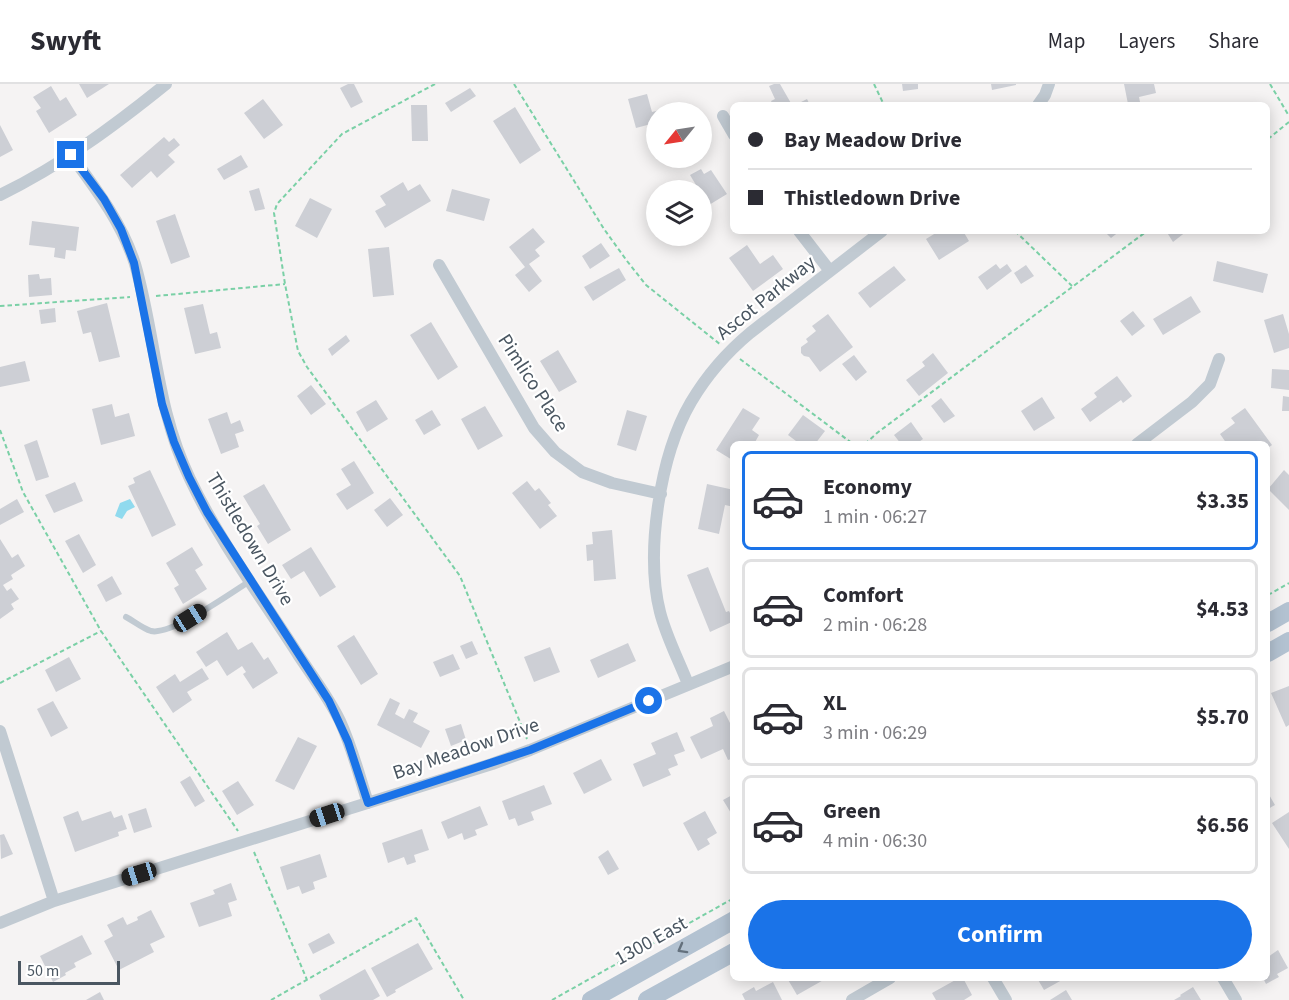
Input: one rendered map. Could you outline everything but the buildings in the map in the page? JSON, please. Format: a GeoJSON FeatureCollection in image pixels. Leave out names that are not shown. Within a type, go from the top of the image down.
{"type":"FeatureCollection","features":[{"type":"Feature","properties":{"kind":"main road"},"geometry":{"type":"LineString","coordinates":[[1270,622],[1289,611]]}},
{"type":"Feature","properties":{"kind":"main road"},"geometry":{"type":"LineString","coordinates":[[1270,652],[1289,641]]}},
{"type":"Feature","properties":{"kind":"main road","name":"1300 East"},"geometry":{"type":"LineString","coordinates":[[591,1000],[730,923]]}},
{"type":"Feature","properties":{"kind":"main road"},"geometry":{"type":"LineString","coordinates":[[647,1000],[730,954]]}},
{"type":"Feature","properties":{"kind":"street"},"geometry":{"type":"LineString","coordinates":[[0,195],[71,155],[166,84]]}},
{"type":"Feature","properties":{"kind":"street"},"geometry":{"type":"LineString","coordinates":[[1040,102],[1049,84]]}},
{"type":"Feature","properties":{"kind":"street"},"geometry":{"type":"LineString","coordinates":[[723,116],[730,128]]}},
{"type":"Feature","properties":{"kind":"street","name":"Thistledown Drive"},"geometry":{"type":"LineString","coordinates":[[71,155],[104,199],[121,229],[134,263],[143,297],[162,404],[174,442],[207,512],[329,701],[348,742],[368,803]]}},
{"type":"Feature","properties":{"kind":"street"},"geometry":{"type":"LineString","coordinates":[[801,234],[830,272]]}},
{"type":"Feature","properties":{"kind":"street","name":"Ascot Parkway"},"geometry":{"type":"LineString","coordinates":[[688,684],[660,612],[654,574],[654,533],[661,494],[677,434],[689,405],[707,377],[729,351],[878,234]]}},
{"type":"Feature","properties":{"kind":"street","name":"Pimlico Place"},"geometry":{"type":"LineString","coordinates":[[439,265],[534,428],[555,452],[582,472],[612,483],[661,494]]}},
{"type":"Feature","properties":{"kind":"street"},"geometry":{"type":"LineString","coordinates":[[1141,441],[1192,402],[1210,384],[1219,359]]}},
{"type":"Feature","properties":{"kind":"street","name":"Bay Meadow Drive"},"geometry":{"type":"LineString","coordinates":[[0,923],[54,901],[530,750],[730,668]]}},
{"type":"Feature","properties":{"kind":"street"},"geometry":{"type":"LineString","coordinates":[[0,731],[54,901]]}},
{"type":"Feature","properties":{"kind":"street"},"geometry":{"type":"LineString","coordinates":[[852,1000],[885,981]]}},
{"type":"Feature","properties":{"kind":"street"},"geometry":{"type":"LineString","coordinates":[[995,981],[1006,1000]]}},
{"type":"Feature","properties":{"kind":"street"},"geometry":{"type":"LineString","coordinates":[[1225,981],[1236,1000]]}},
{"type":"Feature","properties":{"kind":"lane"},"geometry":{"type":"LineString","coordinates":[[126,617],[152,631],[167,630],[250,580]]}},
{"type":"Feature","properties":{"kind":"path"},"geometry":{"type":"LineString","coordinates":[[435,84],[342,134],[277,204],[274,213],[298,351],[307,367],[460,576],[525,729],[530,750]]}},
{"type":"Feature","properties":{"kind":"path"},"geometry":{"type":"LineString","coordinates":[[514,84],[604,229],[646,285],[849,441]]}},
{"type":"Feature","properties":{"kind":"path"},"geometry":{"type":"LineString","coordinates":[[874,84],[883,102]]}},
{"type":"Feature","properties":{"kind":"path"},"geometry":{"type":"LineString","coordinates":[[1270,84],[1289,116]]}},
{"type":"Feature","properties":{"kind":"path"},"geometry":{"type":"LineString","coordinates":[[1270,137],[1289,122]]}},
{"type":"Feature","properties":{"kind":"path"},"geometry":{"type":"LineString","coordinates":[[1018,234],[1072,286]]}},
{"type":"Feature","properties":{"kind":"path"},"geometry":{"type":"LineString","coordinates":[[869,441],[1143,234]]}},
{"type":"Feature","properties":{"kind":"path"},"geometry":{"type":"LineString","coordinates":[[0,306],[120,296],[143,297],[285,284]]}},
{"type":"Feature","properties":{"kind":"path"},"geometry":{"type":"LineString","coordinates":[[0,430],[23,492],[101,631],[256,855],[307,980]]}},
{"type":"Feature","properties":{"kind":"path"},"geometry":{"type":"LineString","coordinates":[[1270,594],[1289,583]]}},
{"type":"Feature","properties":{"kind":"path"},"geometry":{"type":"LineString","coordinates":[[0,684],[101,631]]}},
{"type":"Feature","properties":{"kind":"path"},"geometry":{"type":"LineString","coordinates":[[552,1000],[730,900]]}},
{"type":"Feature","properties":{"kind":"path"},"geometry":{"type":"LineString","coordinates":[[272,1000],[416,918],[464,1000]]}},
{"type":"Feature","properties":{"kind":"water"},"geometry":{"type":"Polygon","coordinates":[[[130,499],[135,507],[127,511],[122,519],[115,516],[120,503],[130,499]]]}},
{"type":"Feature","properties":{"kind":"route"},"geometry":{"type":"LineString","coordinates":[[71,155],[104,199],[121,229],[134,263],[143,297],[162,404],[174,442],[189,477],[207,512],[329,701],[348,742],[368,803],[492,764],[649,701]]}}]}
